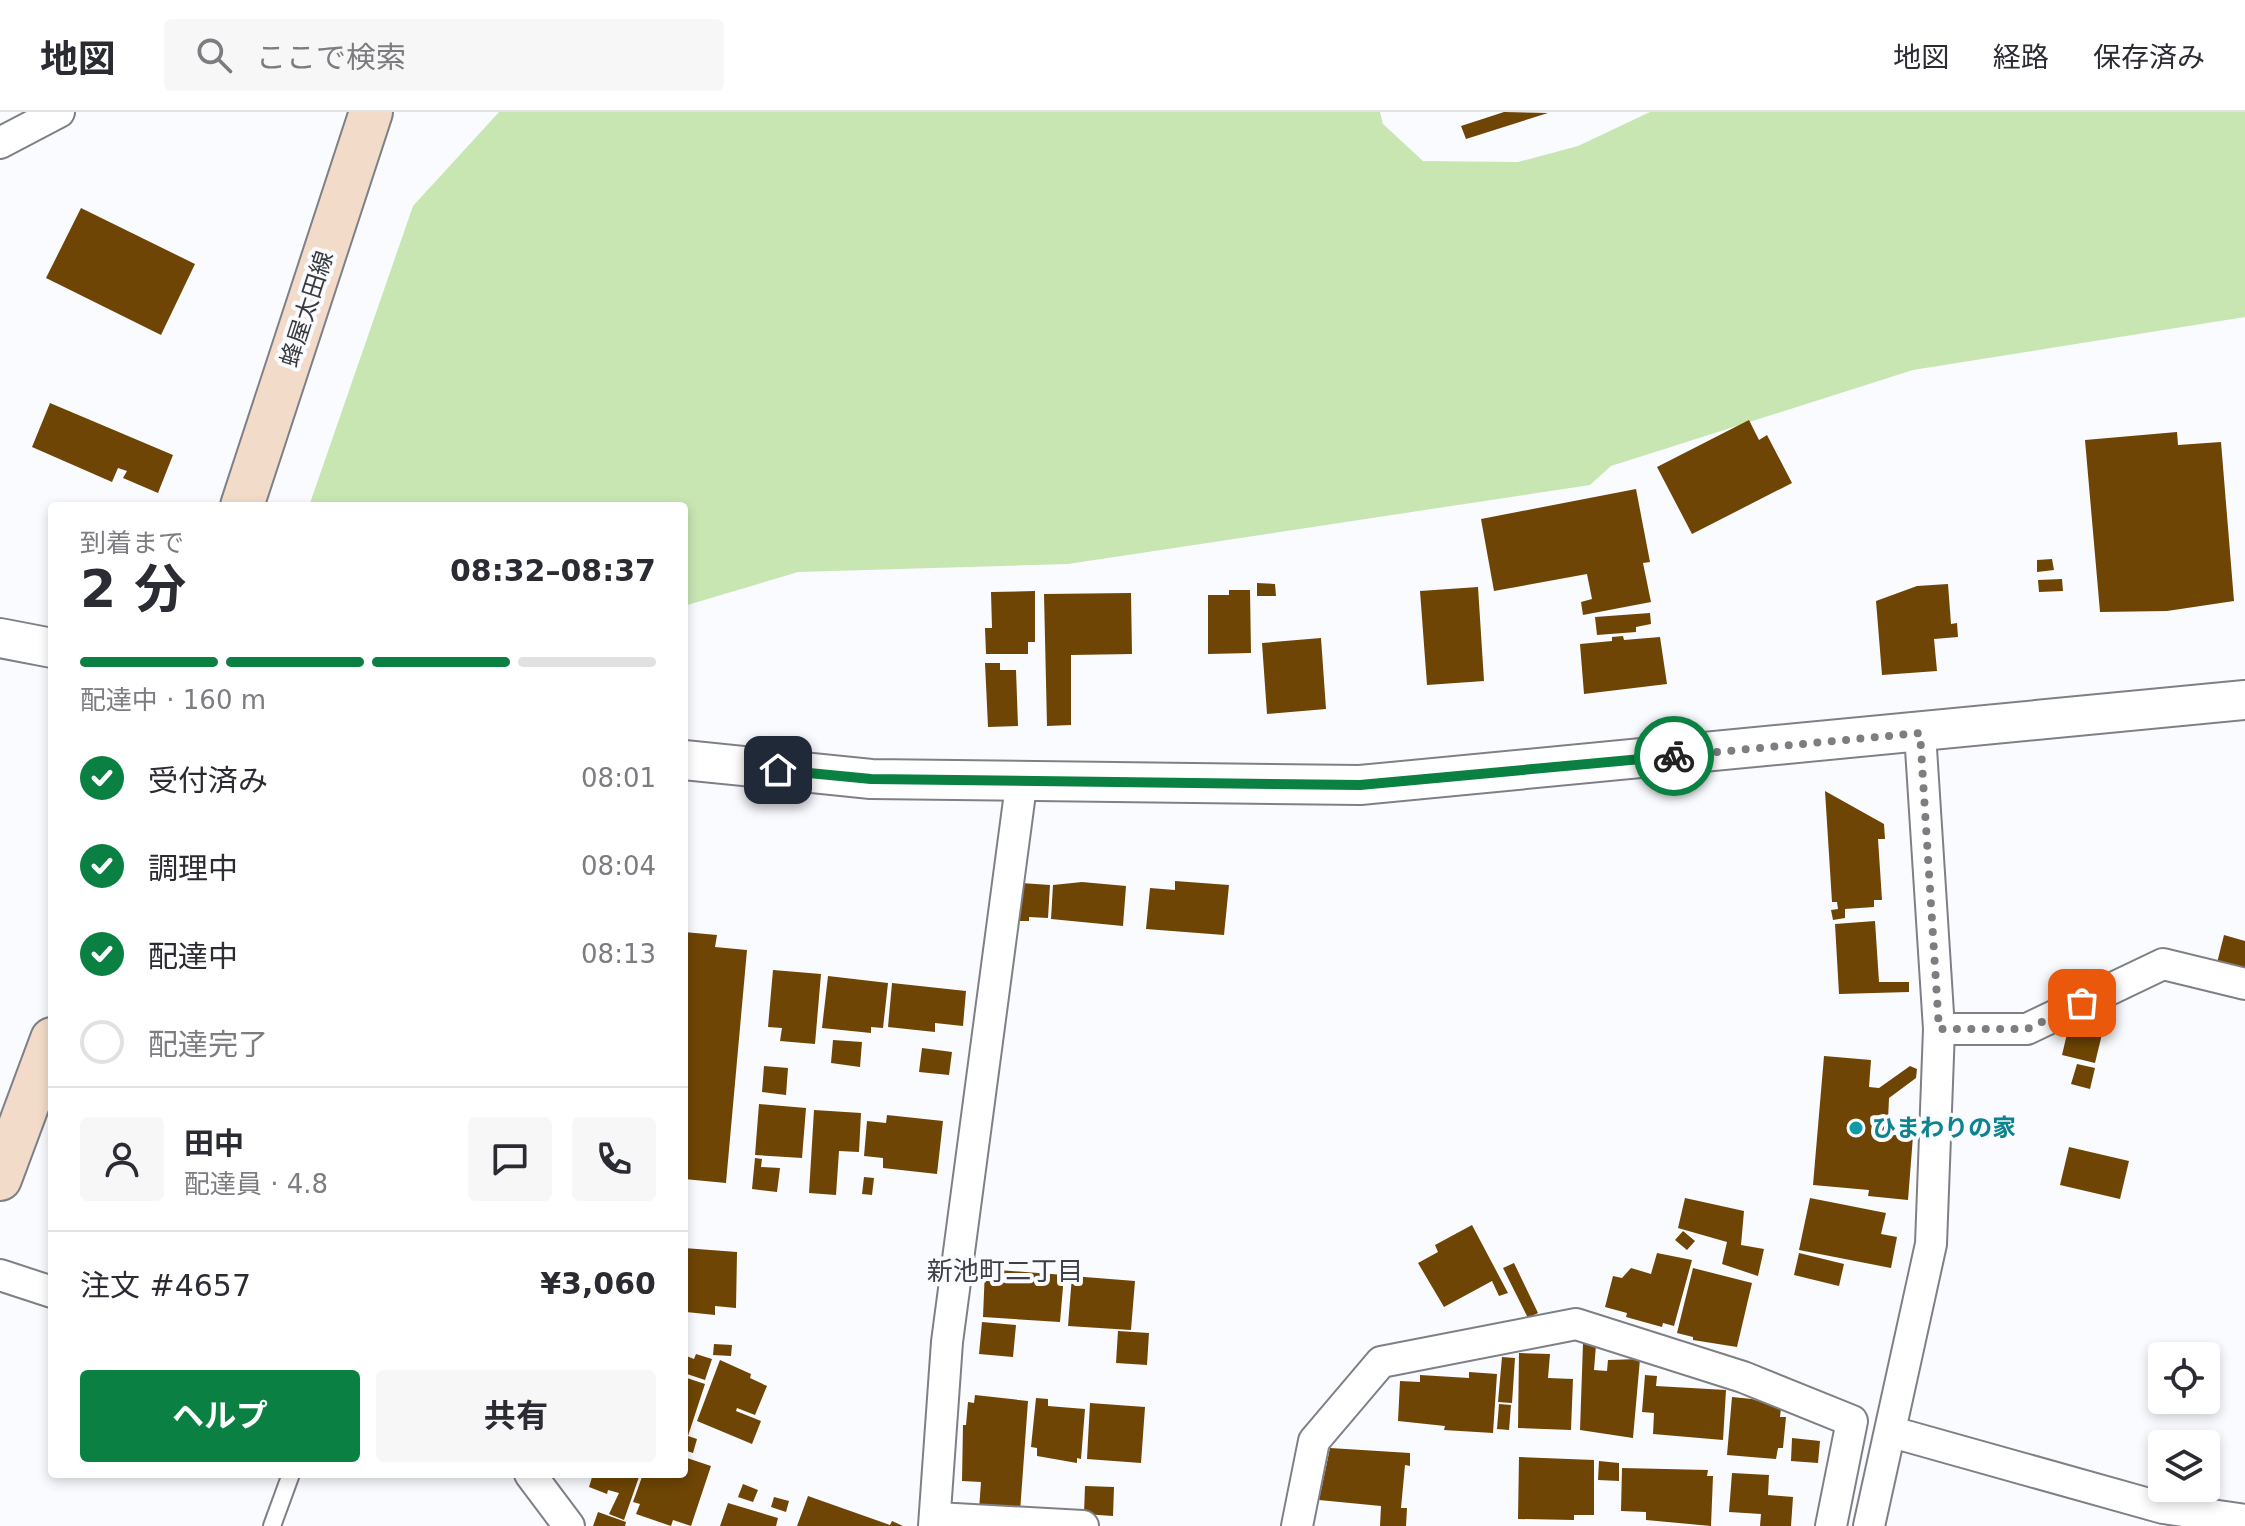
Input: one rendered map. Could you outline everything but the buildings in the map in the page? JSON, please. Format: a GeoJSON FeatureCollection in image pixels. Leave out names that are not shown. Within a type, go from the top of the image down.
{"type":"FeatureCollection","features":[{"type":"Feature","properties":{"kind":"main road","name":"蜂屋太田線"},"geometry":{"type":"LineString","coordinates":[[243,502],[371,112]]}},
{"type":"Feature","properties":{"kind":"main road"},"geometry":{"type":"LineString","coordinates":[[0,1179],[48,1050]]}},
{"type":"Feature","properties":{"kind":"street"},"geometry":{"type":"LineString","coordinates":[[0,143],[59,112]]}},
{"type":"Feature","properties":{"kind":"street"},"geometry":{"type":"LineString","coordinates":[[0,638],[48,647]]}},
{"type":"Feature","properties":{"kind":"street"},"geometry":{"type":"LineString","coordinates":[[688,760],[871,779],[1022,778],[1360,785],[2245,700]]}},
{"type":"Feature","properties":{"kind":"street"},"geometry":{"type":"LineString","coordinates":[[1869,1526],[1931,1244],[1939,1029],[1920,733]]}},
{"type":"Feature","properties":{"kind":"street"},"geometry":{"type":"LineString","coordinates":[[1022,778],[947,1342],[935,1522],[1083,1526]]}},
{"type":"Feature","properties":{"kind":"street"},"geometry":{"type":"LineString","coordinates":[[1939,1029],[2027,1029],[2163,964],[2245,984]]}},
{"type":"Feature","properties":{"kind":"street"},"geometry":{"type":"LineString","coordinates":[[0,1275],[48,1291]]}},
{"type":"Feature","properties":{"kind":"street"},"geometry":{"type":"LineString","coordinates":[[1297,1526],[1314,1441],[1381,1362],[1576,1324],[1743,1377],[1852,1421],[1831,1526]]}},
{"type":"Feature","properties":{"kind":"street"},"geometry":{"type":"LineString","coordinates":[[1892,1432],[2163,1508],[2245,1520]]}},
{"type":"Feature","properties":{"kind":"street"},"geometry":{"type":"LineString","coordinates":[[533,1478],[569,1526]]}},
{"type":"Feature","properties":{"kind":"lane"},"geometry":{"type":"LineString","coordinates":[[272,1526],[290,1478]]}},
{"type":"Feature","properties":{"kind":"green space"},"geometry":{"type":"Polygon","coordinates":[[[499,112],[1380,112],[1383,124],[1423,161],[1518,162],[1578,146],[1650,112],[2245,112],[2245,317],[1913,370],[1611,466],[1590,485],[1068,564],[798,572],[688,605],[688,502],[310,502],[413,206],[499,112]]]}},
{"type":"Feature","properties":{"kind":"way so far"},"geometry":{"type":"LineString","coordinates":[[1674,756],[1920,733],[1939,1029],[2027,1029],[2082,1003]]}},
{"type":"Feature","properties":{"kind":"place","name":"ひまわりの家"},"geometry":{"type":"Point","coordinates":[1856,1128]}},
{"type":"Feature","properties":{"kind":"district","name":"新池町二丁目"},"geometry":{"type":"Point","coordinates":[1005,1271]}},
{"type":"Feature","properties":{"kind":"route"},"geometry":{"type":"LineString","coordinates":[[778,770],[871,779],[1022,778],[1360,785],[1674,756]]}}]}
